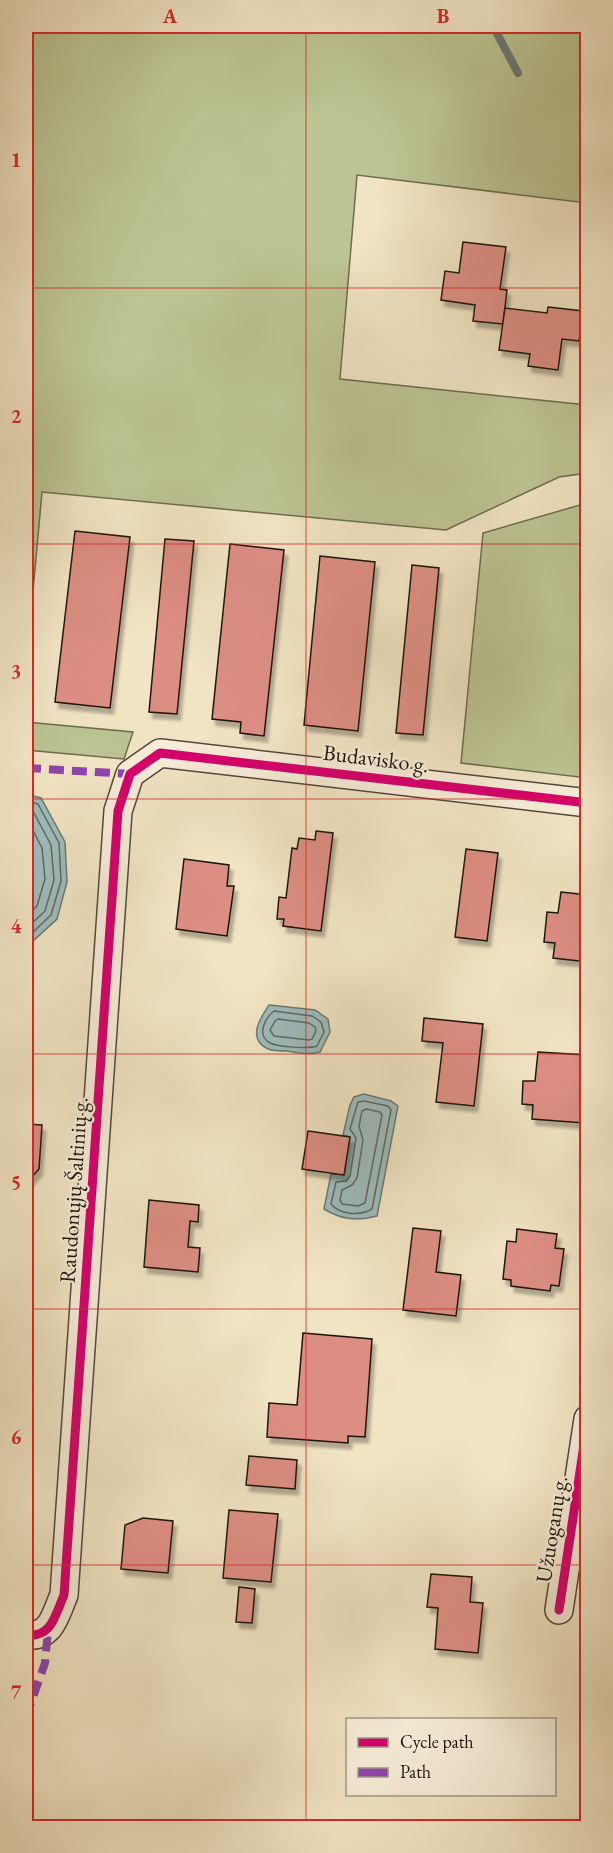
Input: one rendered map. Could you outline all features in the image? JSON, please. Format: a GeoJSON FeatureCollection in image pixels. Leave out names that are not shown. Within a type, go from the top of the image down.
{"type":"FeatureCollection","features":[{"type":"Feature","properties":{"kind":"street","name":"Budavisko g."},"geometry":{"type":"LineString","coordinates":[[160,753],[588,803]]}},
{"type":"Feature","properties":{"kind":"street","name":"Raudonųjų Šaltinių g."},"geometry":{"type":"LineString","coordinates":[[31,1636],[48,1630],[64,1595],[118,811],[130,774],[160,753]]}},
{"type":"Feature","properties":{"kind":"street","name":"Užuoganų g."},"geometry":{"type":"LineString","coordinates":[[558,1610],[588,1419]]}},
{"type":"Feature","properties":{"kind":"green space"},"geometry":{"type":"Polygon","coordinates":[[[26,26],[587,26],[587,203],[357,175],[340,379],[587,405],[587,473],[559,477],[446,530],[42,492],[26,668],[26,26]]]}},
{"type":"Feature","properties":{"kind":"green space"},"geometry":{"type":"Polygon","coordinates":[[[587,503],[587,778],[461,763],[483,533],[587,503]]]}},
{"type":"Feature","properties":{"kind":"green space"},"geometry":{"type":"Polygon","coordinates":[[[26,722],[133,732],[124,759],[26,750],[26,722]]]}},
{"type":"Feature","properties":{"kind":"water"},"geometry":{"type":"Polygon","coordinates":[[[26,794],[41,798],[65,842],[67,882],[57,919],[33,941],[26,943],[26,794]]]}},
{"type":"Feature","properties":{"kind":"water"},"geometry":{"type":"Polygon","coordinates":[[[269,1005],[315,1010],[328,1019],[330,1032],[320,1052],[307,1054],[275,1051],[261,1045],[257,1028],[269,1005]]]}},
{"type":"Feature","properties":{"kind":"water"},"geometry":{"type":"Polygon","coordinates":[[[364,1094],[391,1101],[398,1106],[377,1216],[363,1219],[337,1215],[324,1209],[331,1174],[344,1175],[350,1137],[343,1135],[350,1105],[354,1097],[364,1094]]]}},
{"type":"Feature","properties":{"kind":"building"},"geometry":{"type":"Polygon","coordinates":[[[463,242],[506,247],[500,289],[507,290],[503,324],[473,321],[475,305],[441,300],[445,271],[459,273],[463,242]]]}},
{"type":"Feature","properties":{"kind":"building"},"geometry":{"type":"Polygon","coordinates":[[[548,307],[583,311],[579,341],[562,339],[558,370],[528,366],[530,354],[499,350],[505,308],[547,313],[548,307]]]}},
{"type":"Feature","properties":{"kind":"building"},"geometry":{"type":"Polygon","coordinates":[[[75,531],[130,537],[110,708],[55,702],[75,531]]]}},
{"type":"Feature","properties":{"kind":"building"},"geometry":{"type":"Polygon","coordinates":[[[165,539],[194,541],[177,714],[149,712],[165,539]]]}},
{"type":"Feature","properties":{"kind":"building"},"geometry":{"type":"Polygon","coordinates":[[[230,544],[284,550],[264,736],[240,733],[241,722],[212,719],[230,544]]]}},
{"type":"Feature","properties":{"kind":"building"},"geometry":{"type":"Polygon","coordinates":[[[320,556],[375,562],[358,731],[304,725],[320,556]]]}},
{"type":"Feature","properties":{"kind":"building"},"geometry":{"type":"Polygon","coordinates":[[[412,565],[439,568],[423,735],[396,733],[412,565]]]}},
{"type":"Feature","properties":{"kind":"building"},"geometry":{"type":"Polygon","coordinates":[[[316,831],[333,833],[321,931],[283,926],[284,919],[277,919],[279,897],[286,898],[292,848],[297,849],[299,838],[315,840],[316,831]]]}},
{"type":"Feature","properties":{"kind":"building"},"geometry":{"type":"Polygon","coordinates":[[[466,849],[498,853],[487,941],[455,937],[466,849]]]}},
{"type":"Feature","properties":{"kind":"building"},"geometry":{"type":"Polygon","coordinates":[[[184,859],[229,865],[227,886],[234,886],[227,936],[176,929],[184,859]]]}},
{"type":"Feature","properties":{"kind":"building"},"geometry":{"type":"Polygon","coordinates":[[[561,892],[588,895],[588,962],[553,958],[555,943],[544,942],[547,912],[558,913],[561,892]]]}},
{"type":"Feature","properties":{"kind":"building"},"geometry":{"type":"Polygon","coordinates":[[[424,1018],[483,1024],[474,1106],[436,1102],[443,1043],[422,1041],[424,1018]]]}},
{"type":"Feature","properties":{"kind":"building"},"geometry":{"type":"Polygon","coordinates":[[[538,1052],[588,1055],[588,1114],[585,1114],[584,1123],[532,1119],[533,1105],[522,1104],[523,1081],[535,1081],[538,1052]]]}},
{"type":"Feature","properties":{"kind":"building"},"geometry":{"type":"Polygon","coordinates":[[[26,1124],[42,1125],[39,1169],[26,1184],[26,1124]]]}},
{"type":"Feature","properties":{"kind":"building"},"geometry":{"type":"Polygon","coordinates":[[[308,1131],[350,1137],[344,1175],[302,1169],[308,1131]]]}},
{"type":"Feature","properties":{"kind":"building"},"geometry":{"type":"Polygon","coordinates":[[[149,1200],[199,1205],[198,1222],[190,1221],[188,1247],[200,1248],[198,1272],[144,1267],[149,1200]]]}},
{"type":"Feature","properties":{"kind":"building"},"geometry":{"type":"Polygon","coordinates":[[[413,1228],[441,1231],[436,1272],[461,1275],[456,1316],[403,1310],[413,1228]]]}},
{"type":"Feature","properties":{"kind":"building"},"geometry":{"type":"Polygon","coordinates":[[[517,1229],[557,1234],[555,1248],[564,1249],[559,1286],[551,1285],[550,1291],[511,1286],[511,1280],[503,1279],[507,1241],[516,1242],[517,1229]]]}},
{"type":"Feature","properties":{"kind":"building"},"geometry":{"type":"Polygon","coordinates":[[[303,1333],[372,1339],[365,1437],[348,1436],[348,1443],[267,1437],[269,1403],[297,1405],[303,1333]]]}},
{"type":"Feature","properties":{"kind":"building"},"geometry":{"type":"Polygon","coordinates":[[[249,1456],[297,1460],[295,1489],[246,1485],[249,1456]]]}},
{"type":"Feature","properties":{"kind":"building"},"geometry":{"type":"Polygon","coordinates":[[[229,1510],[278,1514],[271,1582],[223,1578],[229,1510]]]}},
{"type":"Feature","properties":{"kind":"building"},"geometry":{"type":"Polygon","coordinates":[[[143,1518],[173,1521],[168,1573],[121,1569],[125,1525],[143,1518]]]}},
{"type":"Feature","properties":{"kind":"building"},"geometry":{"type":"Polygon","coordinates":[[[431,1574],[472,1577],[470,1602],[483,1603],[478,1653],[435,1649],[438,1608],[427,1607],[431,1574]]]}},
{"type":"Feature","properties":{"kind":"building"},"geometry":{"type":"Polygon","coordinates":[[[239,1587],[255,1589],[252,1623],[236,1622],[239,1587]]]}},
{"type":"Feature","properties":{"kind":"waterway"},"geometry":{"type":"LineString","coordinates":[[493,26],[518,73]]}},
{"type":"Feature","properties":{"kind":"marked path"},"geometry":{"type":"LineString","coordinates":[[26,768],[130,774]]}},
{"type":"Feature","properties":{"kind":"marked path"},"geometry":{"type":"LineString","coordinates":[[26,1717],[45,1663],[48,1630]]}},
{"type":"Feature","properties":{"kind":"cycle path"},"geometry":{"type":"LineString","coordinates":[[26,1635],[35,1635],[47,1629],[64,1595],[118,811],[130,774],[160,753],[588,803]]}},
{"type":"Feature","properties":{"kind":"cycle path"},"geometry":{"type":"LineString","coordinates":[[559,1610],[588,1419]]}}]}
